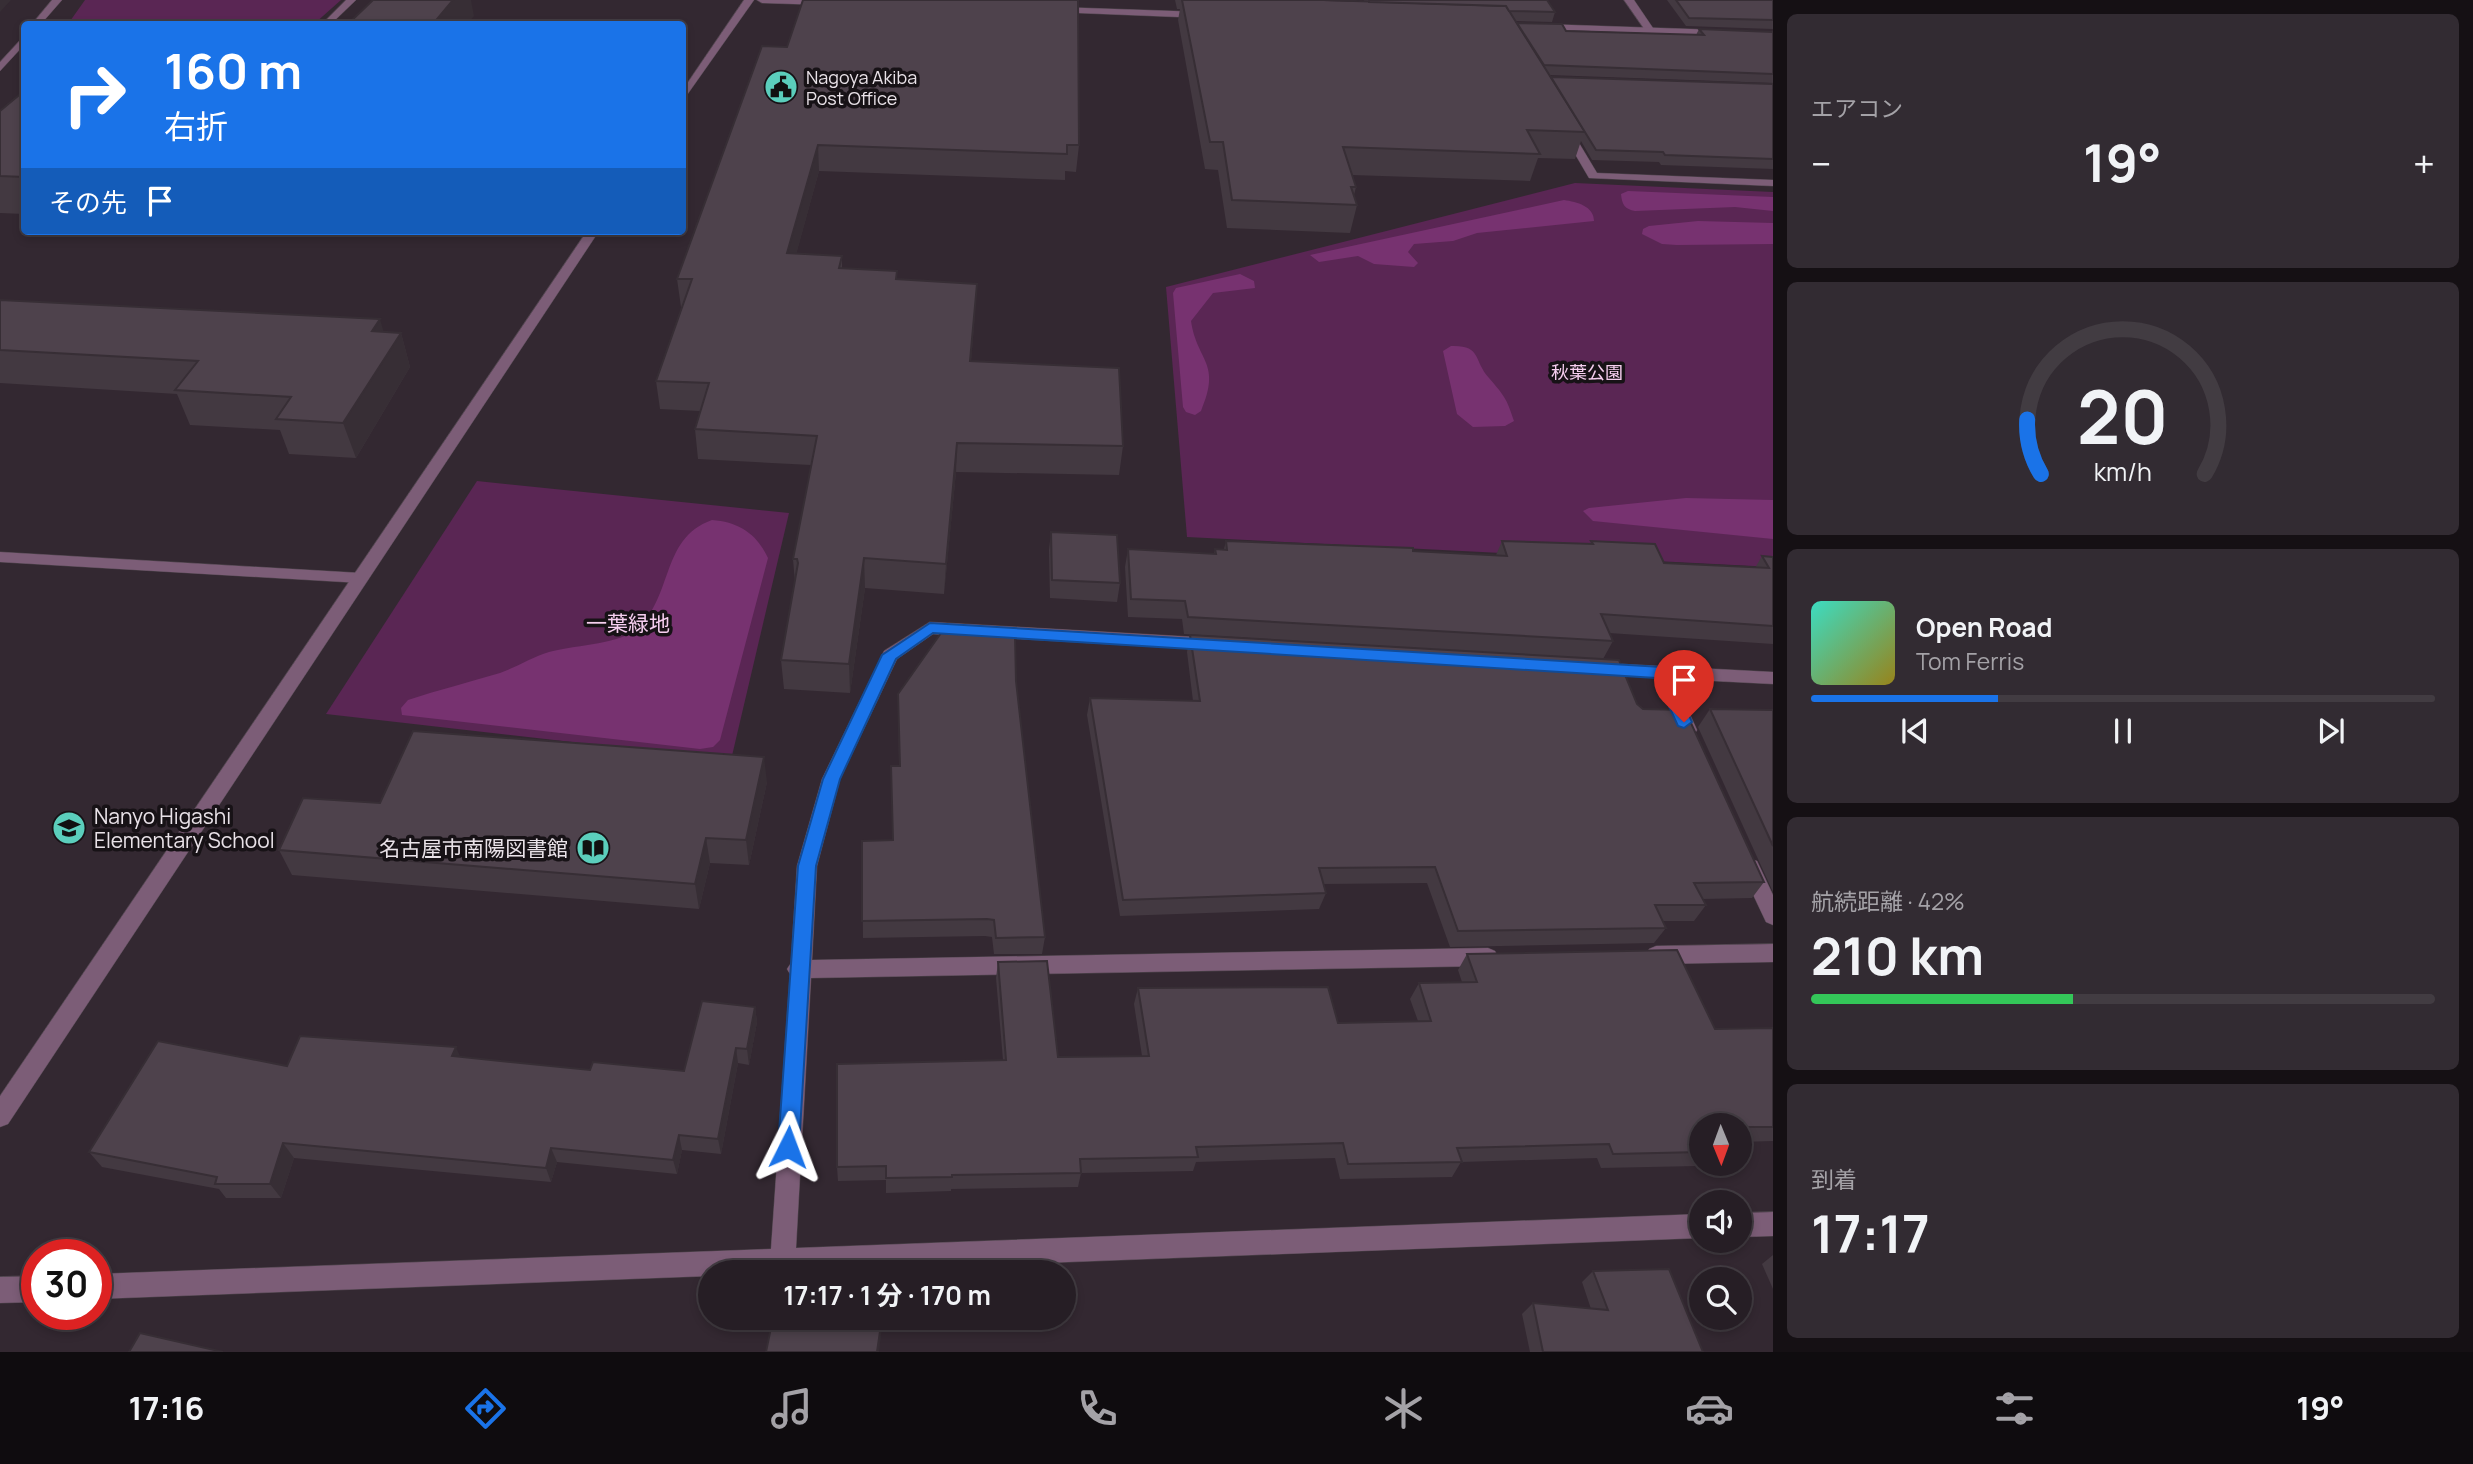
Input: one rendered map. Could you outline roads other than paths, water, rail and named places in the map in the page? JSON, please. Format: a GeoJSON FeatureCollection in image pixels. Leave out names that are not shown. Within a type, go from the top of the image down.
{"type":"FeatureCollection","features":[{"type":"Feature","properties":{"kind":"street"},"geometry":{"type":"LineString","coordinates":[[39,21],[57,0]]}},
{"type":"Feature","properties":{"kind":"street"},"geometry":{"type":"LineString","coordinates":[[329,21],[351,0]]}},
{"type":"Feature","properties":{"kind":"street"},"geometry":{"type":"LineString","coordinates":[[686,93],[749,0]]}},
{"type":"Feature","properties":{"kind":"street"},"geometry":{"type":"LineString","coordinates":[[762,0],[837,3]]}},
{"type":"Feature","properties":{"kind":"street"},"geometry":{"type":"LineString","coordinates":[[1629,0],[1650,31]]}},
{"type":"Feature","properties":{"kind":"street"},"geometry":{"type":"LineString","coordinates":[[1042,10],[1217,16]]}},
{"type":"Feature","properties":{"kind":"street"},"geometry":{"type":"LineString","coordinates":[[1529,26],[1732,34]]}},
{"type":"Feature","properties":{"kind":"street"},"geometry":{"type":"LineString","coordinates":[[0,68],[21,43]]}},
{"type":"Feature","properties":{"kind":"street"},"geometry":{"type":"LineString","coordinates":[[1558,116],[1593,176],[1773,183]]}},
{"type":"Feature","properties":{"kind":"street"},"geometry":{"type":"LineString","coordinates":[[0,1116],[590,235]]}},
{"type":"Feature","properties":{"kind":"street"},"geometry":{"type":"LineString","coordinates":[[0,557],[361,578]]}},
{"type":"Feature","properties":{"kind":"street"},"geometry":{"type":"LineString","coordinates":[[783,1260],[798,969],[807,866],[831,779],[890,655],[930,628],[1234,646]]}},
{"type":"Feature","properties":{"kind":"street"},"geometry":{"type":"LineString","coordinates":[[1579,667],[1773,678]]}},
{"type":"Feature","properties":{"kind":"street"},"geometry":{"type":"LineString","coordinates":[[1662,673],[1695,746]]}},
{"type":"Feature","properties":{"kind":"street"},"geometry":{"type":"LineString","coordinates":[[1740,843],[1773,916]]}},
{"type":"Feature","properties":{"kind":"street"},"geometry":{"type":"LineString","coordinates":[[1634,955],[1773,953]]}},
{"type":"Feature","properties":{"kind":"street"},"geometry":{"type":"LineString","coordinates":[[798,969],[1508,957]]}},
{"type":"Feature","properties":{"kind":"street"},"geometry":{"type":"LineString","coordinates":[[1752,1225],[1773,1224]]}},
{"type":"Feature","properties":{"kind":"street"},"geometry":{"type":"LineString","coordinates":[[809,1260],[1689,1226]]}},
{"type":"Feature","properties":{"kind":"street"},"geometry":{"type":"LineString","coordinates":[[112,1286],[698,1264]]}},
{"type":"Feature","properties":{"kind":"street"},"geometry":{"type":"LineString","coordinates":[[0,1290],[21,1289]]}},
{"type":"Feature","properties":{"kind":"place","name":"Nagoya Akiba Post Office"},"geometry":{"type":"Point","coordinates":[781,87]}},
{"type":"Feature","properties":{"kind":"place","name":"Nanyo Higashi Elementary School"},"geometry":{"type":"Point","coordinates":[69,828]}},
{"type":"Feature","properties":{"kind":"place","name":"名古屋市南陽図書館"},"geometry":{"type":"Point","coordinates":[593,848]}},
{"type":"Feature","properties":{"kind":"park label","name":"秋葉公園"},"geometry":{"type":"Point","coordinates":[1587,372]}},
{"type":"Feature","properties":{"kind":"park label","name":"一葉緑地"},"geometry":{"type":"Point","coordinates":[628,623]}}]}
